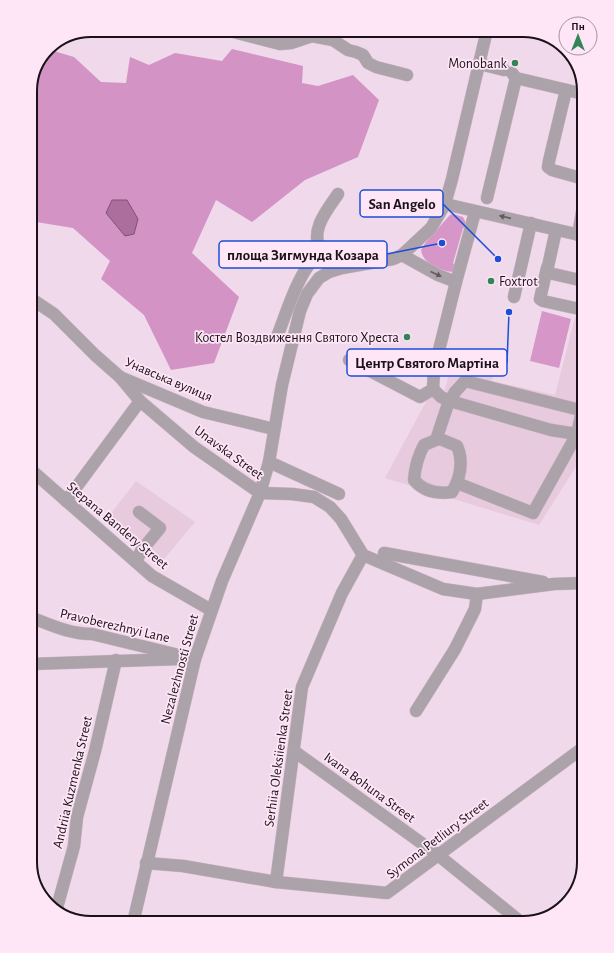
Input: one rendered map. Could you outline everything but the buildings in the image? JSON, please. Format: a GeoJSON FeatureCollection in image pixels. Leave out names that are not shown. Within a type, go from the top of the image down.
{"type":"FeatureCollection","features":[{"type":"Feature","properties":{"kind":"street"},"geometry":{"type":"LineString","coordinates":[[253,37],[280,44],[291,43],[309,37]]}},
{"type":"Feature","properties":{"kind":"street"},"geometry":{"type":"LineString","coordinates":[[336,37],[348,50],[363,55],[368,63],[376,67],[407,76]]}},
{"type":"Feature","properties":{"kind":"street"},"geometry":{"type":"LineString","coordinates":[[456,282],[433,272],[402,255],[431,228],[445,204],[486,37]]}},
{"type":"Feature","properties":{"kind":"street"},"geometry":{"type":"LineString","coordinates":[[480,64],[577,92]]}},
{"type":"Feature","properties":{"kind":"street"},"geometry":{"type":"LineString","coordinates":[[487,198],[511,74]]}},
{"type":"Feature","properties":{"kind":"street"},"geometry":{"type":"LineString","coordinates":[[566,90],[548,167],[552,170],[577,177]]}},
{"type":"Feature","properties":{"kind":"street"},"geometry":{"type":"LineString","coordinates":[[338,194],[319,223],[317,231],[319,248],[321,251],[348,262],[363,265]]}},
{"type":"Feature","properties":{"kind":"street"},"geometry":{"type":"LineString","coordinates":[[445,204],[577,235]]}},
{"type":"Feature","properties":{"kind":"street"},"geometry":{"type":"LineString","coordinates":[[458,484],[533,513],[577,434],[550,430],[480,411],[441,397],[433,389],[434,370],[475,212]]}},
{"type":"Feature","properties":{"kind":"street"},"geometry":{"type":"LineString","coordinates":[[514,296],[531,223]]}},
{"type":"Feature","properties":{"kind":"street"},"geometry":{"type":"LineString","coordinates":[[556,230],[540,299],[577,308]]}},
{"type":"Feature","properties":{"kind":"street"},"geometry":{"type":"LineString","coordinates":[[277,338],[293,293],[317,254],[321,251]]}},
{"type":"Feature","properties":{"kind":"street","name":"Nezalezhnosti Street"},"geometry":{"type":"LineString","coordinates":[[135,916],[195,659],[211,610],[260,493],[269,462],[274,428],[291,344],[300,311],[307,294],[319,278],[329,272],[342,268],[393,259],[402,255]]}},
{"type":"Feature","properties":{"kind":"street"},"geometry":{"type":"LineString","coordinates":[[546,268],[549,273],[577,279]]}},
{"type":"Feature","properties":{"kind":"street","name":"Унавська вулиця"},"geometry":{"type":"LineString","coordinates":[[37,303],[54,314],[95,355],[120,377],[202,412],[274,428]]}},
{"type":"Feature","properties":{"kind":"street"},"geometry":{"type":"LineString","coordinates":[[348,360],[420,396],[433,389]]}},
{"type":"Feature","properties":{"kind":"street"},"geometry":{"type":"LineString","coordinates":[[393,363],[429,367],[434,370]]}},
{"type":"Feature","properties":{"kind":"street","name":"Unavska Street"},"geometry":{"type":"LineString","coordinates":[[120,377],[140,402],[194,447],[260,493],[292,494],[314,497],[330,507],[341,519],[364,555]]}},
{"type":"Feature","properties":{"kind":"street"},"geometry":{"type":"LineString","coordinates":[[436,440],[446,407],[455,392],[465,381],[577,409]]}},
{"type":"Feature","properties":{"kind":"street"},"geometry":{"type":"LineString","coordinates":[[66,501],[140,402]]}},
{"type":"Feature","properties":{"kind":"street"},"geometry":{"type":"LineString","coordinates":[[440,439],[458,446],[461,454],[458,484],[452,492],[442,493],[429,491],[419,486],[414,480],[416,463],[424,445],[436,440],[440,439]]}},
{"type":"Feature","properties":{"kind":"street","name":"Unavska Street"},"geometry":{"type":"LineString","coordinates":[[269,462],[339,494]]}},
{"type":"Feature","properties":{"kind":"street","name":"Stepana Bandery Street"},"geometry":{"type":"LineString","coordinates":[[37,475],[152,576],[211,610]]}},
{"type":"Feature","properties":{"kind":"street"},"geometry":{"type":"LineString","coordinates":[[136,562],[141,551],[160,528],[139,512]]}},
{"type":"Feature","properties":{"kind":"street"},"geometry":{"type":"LineString","coordinates":[[384,553],[554,584]]}},
{"type":"Feature","properties":{"kind":"street"},"geometry":{"type":"LineString","coordinates":[[364,555],[443,589],[476,594],[554,584],[577,583]]}},
{"type":"Feature","properties":{"kind":"street","name":"Serhiia Oleksiienka Street"},"geometry":{"type":"LineString","coordinates":[[276,882],[302,687],[342,593],[364,555]]}},
{"type":"Feature","properties":{"kind":"street"},"geometry":{"type":"LineString","coordinates":[[416,711],[455,649],[475,609],[476,594]]}},
{"type":"Feature","properties":{"kind":"street","name":"Pravoberezhnyi Lane"},"geometry":{"type":"LineString","coordinates":[[37,620],[67,631],[92,634],[195,659]]}},
{"type":"Feature","properties":{"kind":"street"},"geometry":{"type":"LineString","coordinates":[[37,664],[116,660],[195,659]]}},
{"type":"Feature","properties":{"kind":"street","name":"Andriia Kuzmenka Street"},"geometry":{"type":"LineString","coordinates":[[58,905],[74,846],[77,817],[95,751],[116,660]]}},
{"type":"Feature","properties":{"kind":"street","name":"Ivana Bohuna Street"},"geometry":{"type":"LineString","coordinates":[[294,751],[438,855],[513,916]]}},
{"type":"Feature","properties":{"kind":"street","name":"Symona Petliury Street"},"geometry":{"type":"LineString","coordinates":[[146,863],[183,866],[276,882],[387,893],[577,753]]}},
{"type":"Feature","properties":{"kind":"shaded area"},"geometry":{"type":"Polygon","coordinates":[[[232,49],[303,66],[302,83],[318,86],[353,75],[379,100],[358,157],[305,180],[252,222],[216,200],[192,253],[239,297],[214,363],[171,370],[144,315],[101,279],[110,261],[73,228],[37,222],[37,87],[43,67],[54,51],[74,57],[101,82],[126,83],[130,57],[149,65],[175,53],[222,61],[232,49]]]}},
{"type":"Feature","properties":{"kind":"shaded area"},"geometry":{"type":"Polygon","coordinates":[[[112,200],[127,200],[138,219],[134,234],[125,236],[106,213],[112,200]]]}},
{"type":"Feature","properties":{"kind":"shaded area"},"geometry":{"type":"Polygon","coordinates":[[[453,214],[463,217],[468,227],[463,228],[453,263],[456,267],[452,272],[433,266],[422,255],[421,250],[426,242],[450,215],[453,214]]]}},
{"type":"Feature","properties":{"kind":"shaded area"},"geometry":{"type":"Polygon","coordinates":[[[542,311],[571,319],[559,368],[530,361],[542,311]]]}},
{"type":"Feature","properties":{"kind":"shaded area"},"geometry":{"type":"Polygon","coordinates":[[[575,317],[577,318],[577,465],[539,525],[385,478],[429,396],[439,400],[441,397],[445,389],[453,357],[495,368],[492,381],[555,395],[575,317]]]}},
{"type":"Feature","properties":{"kind":"shaded area"},"geometry":{"type":"Polygon","coordinates":[[[136,481],[195,522],[158,566],[105,521],[136,481]]]}},
{"type":"Feature","properties":{"kind":"place","name":"Monobank"},"geometry":{"type":"Point","coordinates":[515,63]}},
{"type":"Feature","properties":{"kind":"place","name":"площа Зигмунда Козара"},"geometry":{"type":"Point","coordinates":[442,243]}},
{"type":"Feature","properties":{"kind":"place","name":"San Angelo"},"geometry":{"type":"Point","coordinates":[498,259]}},
{"type":"Feature","properties":{"kind":"place","name":"Foxtrot"},"geometry":{"type":"Point","coordinates":[491,281]}},
{"type":"Feature","properties":{"kind":"place","name":"Центр Святого Мартіна"},"geometry":{"type":"Point","coordinates":[509,312]}},
{"type":"Feature","properties":{"kind":"place","name":"Костел Воздвиження Святого Хреста"},"geometry":{"type":"Point","coordinates":[407,337]}}]}
